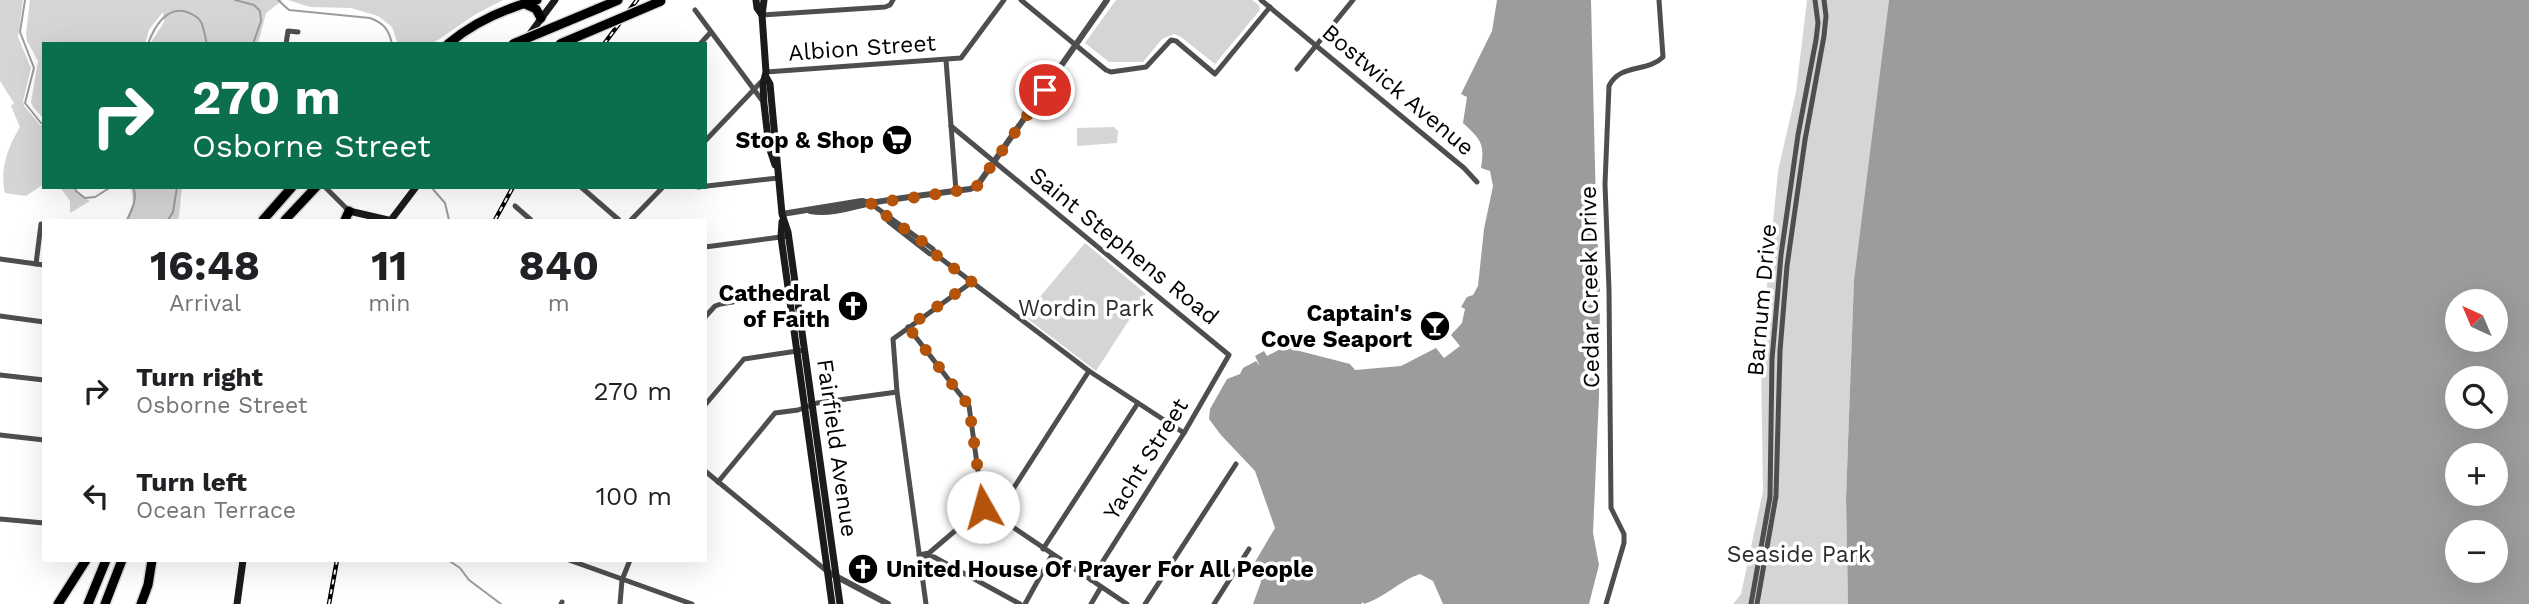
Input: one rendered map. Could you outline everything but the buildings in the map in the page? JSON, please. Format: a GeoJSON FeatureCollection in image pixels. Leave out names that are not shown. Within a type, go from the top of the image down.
{"type":"FeatureCollection","features":[{"type":"Feature","properties":{"kind":"highway"},"geometry":{"type":"LineString","coordinates":[[451,42],[477,22],[537,0]]}},
{"type":"Feature","properties":{"kind":"highway"},"geometry":{"type":"LineString","coordinates":[[518,42],[618,0]]}},
{"type":"Feature","properties":{"kind":"highway"},"geometry":{"type":"LineString","coordinates":[[565,42],[663,1]]}},
{"type":"Feature","properties":{"kind":"highway"},"geometry":{"type":"LineString","coordinates":[[518,5],[533,7],[541,18]]}},
{"type":"Feature","properties":{"kind":"highway"},"geometry":{"type":"LineString","coordinates":[[264,219],[289,189]]}},
{"type":"Feature","properties":{"kind":"highway"},"geometry":{"type":"LineString","coordinates":[[286,219],[314,189]]}},
{"type":"Feature","properties":{"kind":"highway"},"geometry":{"type":"LineString","coordinates":[[58,604],[85,562]]}},
{"type":"Feature","properties":{"kind":"highway"},"geometry":{"type":"LineString","coordinates":[[88,604],[105,562]]}},
{"type":"Feature","properties":{"kind":"highway"},"geometry":{"type":"LineString","coordinates":[[105,604],[121,562]]}},
{"type":"Feature","properties":{"kind":"highway"},"geometry":{"type":"LineString","coordinates":[[141,604],[148,585],[152,562]]}},
{"type":"Feature","properties":{"kind":"main road"},"geometry":{"type":"LineString","coordinates":[[523,42],[555,0]]}},
{"type":"Feature","properties":{"kind":"main road","name":"Fairfield Avenue"},"geometry":{"type":"LineString","coordinates":[[756,0],[762,15]]}},
{"type":"Feature","properties":{"kind":"main road","name":"Fairfield Avenue"},"geometry":{"type":"LineString","coordinates":[[764,0],[762,15],[766,74],[770,85],[778,147],[777,169],[782,214],[828,550],[840,604]]}},
{"type":"Feature","properties":{"kind":"main road","name":"Fairfield Avenue"},"geometry":{"type":"LineString","coordinates":[[766,74],[763,85],[764,104],[769,147],[777,169]]}},
{"type":"Feature","properties":{"kind":"main road"},"geometry":{"type":"LineString","coordinates":[[390,219],[414,189]]}},
{"type":"Feature","properties":{"kind":"main road"},"geometry":{"type":"LineString","coordinates":[[347,216],[378,219]]}},
{"type":"Feature","properties":{"kind":"main road"},"geometry":{"type":"LineString","coordinates":[[237,604],[243,562]]}},
{"type":"Feature","properties":{"kind":"main road","name":"Fairfield Avenue"},"geometry":{"type":"LineString","coordinates":[[832,574],[832,604]]}},
{"type":"Feature","properties":{"kind":"street","name":"Albion Street"},"geometry":{"type":"LineString","coordinates":[[766,74],[961,58],[1004,0]]}},
{"type":"Feature","properties":{"kind":"street"},"geometry":{"type":"LineString","coordinates":[[1021,0],[1106,70],[1130,71],[1146,68],[1171,40],[1176,41],[1215,74],[1269,7]]}},
{"type":"Feature","properties":{"kind":"street"},"geometry":{"type":"LineString","coordinates":[[782,214],[851,208],[977,186],[1107,0]]}},
{"type":"Feature","properties":{"kind":"street","name":"Bostwick Avenue"},"geometry":{"type":"LineString","coordinates":[[1261,0],[1464,168],[1477,182]]}},
{"type":"Feature","properties":{"kind":"street"},"geometry":{"type":"LineString","coordinates":[[1297,69],[1353,0]]}},
{"type":"Feature","properties":{"kind":"street","name":"Cedar Creek Drive"},"geometry":{"type":"LineString","coordinates":[[1606,604],[1624,543],[1624,534],[1611,508],[1609,290],[1605,197],[1609,86],[1620,72],[1654,64],[1663,57],[1659,0]]}},
{"type":"Feature","properties":{"kind":"street","name":"Barnum Drive"},"geometry":{"type":"LineString","coordinates":[[1751,604],[1770,497],[1773,339],[1792,173],[1817,32],[1815,0]]}},
{"type":"Feature","properties":{"kind":"street","name":"Barnum Drive"},"geometry":{"type":"LineString","coordinates":[[1757,604],[1776,496],[1779,376],[1787,266],[1805,139],[1824,36],[1824,0]]}},
{"type":"Feature","properties":{"kind":"street"},"geometry":{"type":"LineString","coordinates":[[762,15],[892,3]]}},
{"type":"Feature","properties":{"kind":"street"},"geometry":{"type":"LineString","coordinates":[[695,10],[764,104]]}},
{"type":"Feature","properties":{"kind":"street"},"geometry":{"type":"LineString","coordinates":[[286,42],[288,31],[298,32]]}},
{"type":"Feature","properties":{"kind":"street"},"geometry":{"type":"LineString","coordinates":[[702,42],[711,32]]}},
{"type":"Feature","properties":{"kind":"street"},"geometry":{"type":"LineString","coordinates":[[946,60],[956,191]]}},
{"type":"Feature","properties":{"kind":"street"},"geometry":{"type":"LineString","coordinates":[[707,139],[766,74]]}},
{"type":"Feature","properties":{"kind":"street","name":"Saint Stephens Road"},"geometry":{"type":"LineString","coordinates":[[951,126],[1229,355]]}},
{"type":"Feature","properties":{"kind":"street"},"geometry":{"type":"LineString","coordinates":[[707,186],[778,178]]}},
{"type":"Feature","properties":{"kind":"street"},"geometry":{"type":"LineString","coordinates":[[327,189],[347,216]]}},
{"type":"Feature","properties":{"kind":"street"},"geometry":{"type":"LineString","coordinates":[[583,189],[618,219]]}},
{"type":"Feature","properties":{"kind":"street"},"geometry":{"type":"LineString","coordinates":[[632,219],[661,189]]}},
{"type":"Feature","properties":{"kind":"street"},"geometry":{"type":"LineString","coordinates":[[870,204],[893,218],[933,249],[935,254],[1089,371],[1184,433]]}},
{"type":"Feature","properties":{"kind":"street"},"geometry":{"type":"LineString","coordinates":[[515,206],[530,219]]}},
{"type":"Feature","properties":{"kind":"street"},"geometry":{"type":"LineString","coordinates":[[36,264],[41,224]]}},
{"type":"Feature","properties":{"kind":"street"},"geometry":{"type":"LineString","coordinates":[[707,247],[785,237]]}},
{"type":"Feature","properties":{"kind":"street"},"geometry":{"type":"LineString","coordinates":[[0,259],[42,265]]}},
{"type":"Feature","properties":{"kind":"street"},"geometry":{"type":"LineString","coordinates":[[926,604],[897,392],[893,339],[972,282]]}},
{"type":"Feature","properties":{"kind":"street"},"geometry":{"type":"LineString","coordinates":[[707,315],[720,304],[792,292]]}},
{"type":"Feature","properties":{"kind":"street"},"geometry":{"type":"LineString","coordinates":[[0,316],[42,322]]}},
{"type":"Feature","properties":{"kind":"street"},"geometry":{"type":"LineString","coordinates":[[908,327],[969,406],[983,507],[1127,604]]}},
{"type":"Feature","properties":{"kind":"street"},"geometry":{"type":"LineString","coordinates":[[707,403],[744,359],[800,351]]}},
{"type":"Feature","properties":{"kind":"street","name":"Yacht Street"},"geometry":{"type":"LineString","coordinates":[[1091,580],[1184,433],[1229,355]]}},
{"type":"Feature","properties":{"kind":"street"},"geometry":{"type":"LineString","coordinates":[[995,517],[1089,371]]}},
{"type":"Feature","properties":{"kind":"street"},"geometry":{"type":"LineString","coordinates":[[0,374],[42,380]]}},
{"type":"Feature","properties":{"kind":"street"},"geometry":{"type":"LineString","coordinates":[[718,482],[775,413],[897,392]]}},
{"type":"Feature","properties":{"kind":"street"},"geometry":{"type":"LineString","coordinates":[[1043,549],[1138,403]]}},
{"type":"Feature","properties":{"kind":"street"},"geometry":{"type":"LineString","coordinates":[[0,435],[42,440]]}},
{"type":"Feature","properties":{"kind":"street"},"geometry":{"type":"LineString","coordinates":[[1146,604],[1236,464]]}},
{"type":"Feature","properties":{"kind":"street"},"geometry":{"type":"LineString","coordinates":[[707,473],[832,574],[888,604]]}},
{"type":"Feature","properties":{"kind":"street"},"geometry":{"type":"LineString","coordinates":[[919,555],[929,552],[983,507]]}},
{"type":"Feature","properties":{"kind":"street"},"geometry":{"type":"LineString","coordinates":[[0,519],[42,523]]}},
{"type":"Feature","properties":{"kind":"street"},"geometry":{"type":"LineString","coordinates":[[1214,604],[1250,549]]}},
{"type":"Feature","properties":{"kind":"street"},"geometry":{"type":"LineString","coordinates":[[919,555],[934,557],[1023,604],[1052,555]]}},
{"type":"Feature","properties":{"kind":"street"},"geometry":{"type":"LineString","coordinates":[[574,562],[692,604]]}},
{"type":"Feature","properties":{"kind":"street"},"geometry":{"type":"LineString","coordinates":[[620,604],[622,580],[629,562]]}},
{"type":"Feature","properties":{"kind":"street"},"geometry":{"type":"LineString","coordinates":[[1091,604],[1101,587]]}},
{"type":"Feature","properties":{"kind":"green space"},"geometry":{"type":"Polygon","coordinates":[[[0,0],[23,0],[18,37],[31,68],[23,101],[25,107],[42,125],[42,185],[26,196],[5,193],[3,175],[6,159],[20,127],[11,106],[14,103],[0,81],[0,0]]]}},
{"type":"Feature","properties":{"kind":"green space"},"geometry":{"type":"Polygon","coordinates":[[[30,0],[283,0],[266,13],[259,42],[151,42],[164,22],[163,12],[149,30],[146,42],[42,42],[42,117],[31,102],[38,61],[27,41],[30,0]]]}},
{"type":"Feature","properties":{"kind":"green space"},"geometry":{"type":"Polygon","coordinates":[[[288,0],[503,0],[476,14],[435,42],[397,42],[392,27],[378,16],[351,8],[310,7],[288,0]]]}},
{"type":"Feature","properties":{"kind":"green space"},"geometry":{"type":"Polygon","coordinates":[[[1116,0],[1252,0],[1259,5],[1260,10],[1215,64],[1174,34],[1162,39],[1143,62],[1109,62],[1085,43],[1116,0]]]}},
{"type":"Feature","properties":{"kind":"green space","name":"Seaside Park"},"geometry":{"type":"Polygon","coordinates":[[[1807,0],[1889,0],[1854,280],[1846,498],[1848,604],[1733,604],[1741,594],[1763,491],[1761,363],[1764,317],[1778,171],[1796,92],[1807,0]]]}},
{"type":"Feature","properties":{"kind":"green space"},"geometry":{"type":"Polygon","coordinates":[[[1114,127],[1118,131],[1117,143],[1077,146],[1077,128],[1114,127]]]}},
{"type":"Feature","properties":{"kind":"green space"},"geometry":{"type":"Polygon","coordinates":[[[61,189],[75,189],[90,201],[70,213],[70,201],[61,189]]]}},
{"type":"Feature","properties":{"kind":"green space"},"geometry":{"type":"Polygon","coordinates":[[[131,189],[182,189],[178,219],[126,219],[133,203],[131,189]]]}},
{"type":"Feature","properties":{"kind":"green space","name":"Wordin Park"},"geometry":{"type":"Polygon","coordinates":[[[1085,243],[1146,294],[1096,371],[1024,316],[1085,243]]]}},
{"type":"Feature","properties":{"kind":"shaded area"},"geometry":{"type":"Polygon","coordinates":[[[1497,0],[1591,0],[1600,290],[1593,533],[1599,565],[1589,604],[1443,604],[1433,581],[1420,574],[1364,604],[1253,604],[1261,582],[1255,562],[1275,528],[1255,471],[1209,419],[1210,409],[1227,379],[1240,374],[1243,368],[1256,361],[1260,366],[1255,356],[1264,351],[1267,356],[1286,346],[1350,364],[1355,370],[1401,366],[1436,348],[1444,358],[1460,346],[1451,335],[1462,323],[1465,309],[1461,307],[1478,286],[1484,229],[1493,186],[1490,171],[1481,168],[1480,142],[1463,123],[1467,97],[1461,94],[1492,31],[1497,0]]]}},
{"type":"Feature","properties":{"kind":"shaded area"},"geometry":{"type":"Polygon","coordinates":[[[1889,0],[2529,0],[2529,604],[1848,604],[1846,498],[1854,280],[1889,0]]]}},
{"type":"Feature","properties":{"kind":"waterway"},"geometry":{"type":"LineString","coordinates":[[25,0],[20,32],[34,68],[25,103],[42,123]]}},
{"type":"Feature","properties":{"kind":"waterway"},"geometry":{"type":"LineString","coordinates":[[235,0],[254,5],[260,11],[261,21],[254,42]]}},
{"type":"Feature","properties":{"kind":"waterway"},"geometry":{"type":"LineString","coordinates":[[278,0],[289,10],[370,18],[385,28],[391,42]]}},
{"type":"Feature","properties":{"kind":"waterway"},"geometry":{"type":"LineString","coordinates":[[149,42],[162,19],[180,11],[200,20],[207,42]]}},
{"type":"Feature","properties":{"kind":"waterway"},"geometry":{"type":"LineString","coordinates":[[76,189],[85,198],[95,197],[108,189]]}},
{"type":"Feature","properties":{"kind":"waterway"},"geometry":{"type":"LineString","coordinates":[[127,219],[135,200],[134,189]]}},
{"type":"Feature","properties":{"kind":"waterway"},"geometry":{"type":"LineString","coordinates":[[169,219],[173,212],[177,189]]}},
{"type":"Feature","properties":{"kind":"waterway"},"geometry":{"type":"LineString","coordinates":[[433,189],[445,203],[449,219]]}},
{"type":"Feature","properties":{"kind":"waterway"},"geometry":{"type":"LineString","coordinates":[[451,562],[460,568],[469,580],[501,604]]}},
{"type":"Feature","properties":{"kind":"railway"},"geometry":{"type":"LineString","coordinates":[[606,42],[637,0]]}},
{"type":"Feature","properties":{"kind":"railway"},"geometry":{"type":"LineString","coordinates":[[496,219],[512,189]]}},
{"type":"Feature","properties":{"kind":"railway"},"geometry":{"type":"LineString","coordinates":[[329,604],[337,562]]}},
{"type":"Feature","properties":{"kind":"place","name":"Stop & Shop"},"geometry":{"type":"Point","coordinates":[897,140]}},
{"type":"Feature","properties":{"kind":"place","name":"Cathedral of Faith"},"geometry":{"type":"Point","coordinates":[853,306]}},
{"type":"Feature","properties":{"kind":"place","name":"Captain's Cove Seaport"},"geometry":{"type":"Point","coordinates":[1435,326]}},
{"type":"Feature","properties":{"kind":"place","name":"United House Of Prayer For All People"},"geometry":{"type":"Point","coordinates":[863,569]}},
{"type":"Feature","properties":{"kind":"route"},"geometry":{"type":"LineString","coordinates":[[983,507],[969,406],[908,327],[972,282],[893,218],[870,204],[977,186],[1045,90]]}}]}
